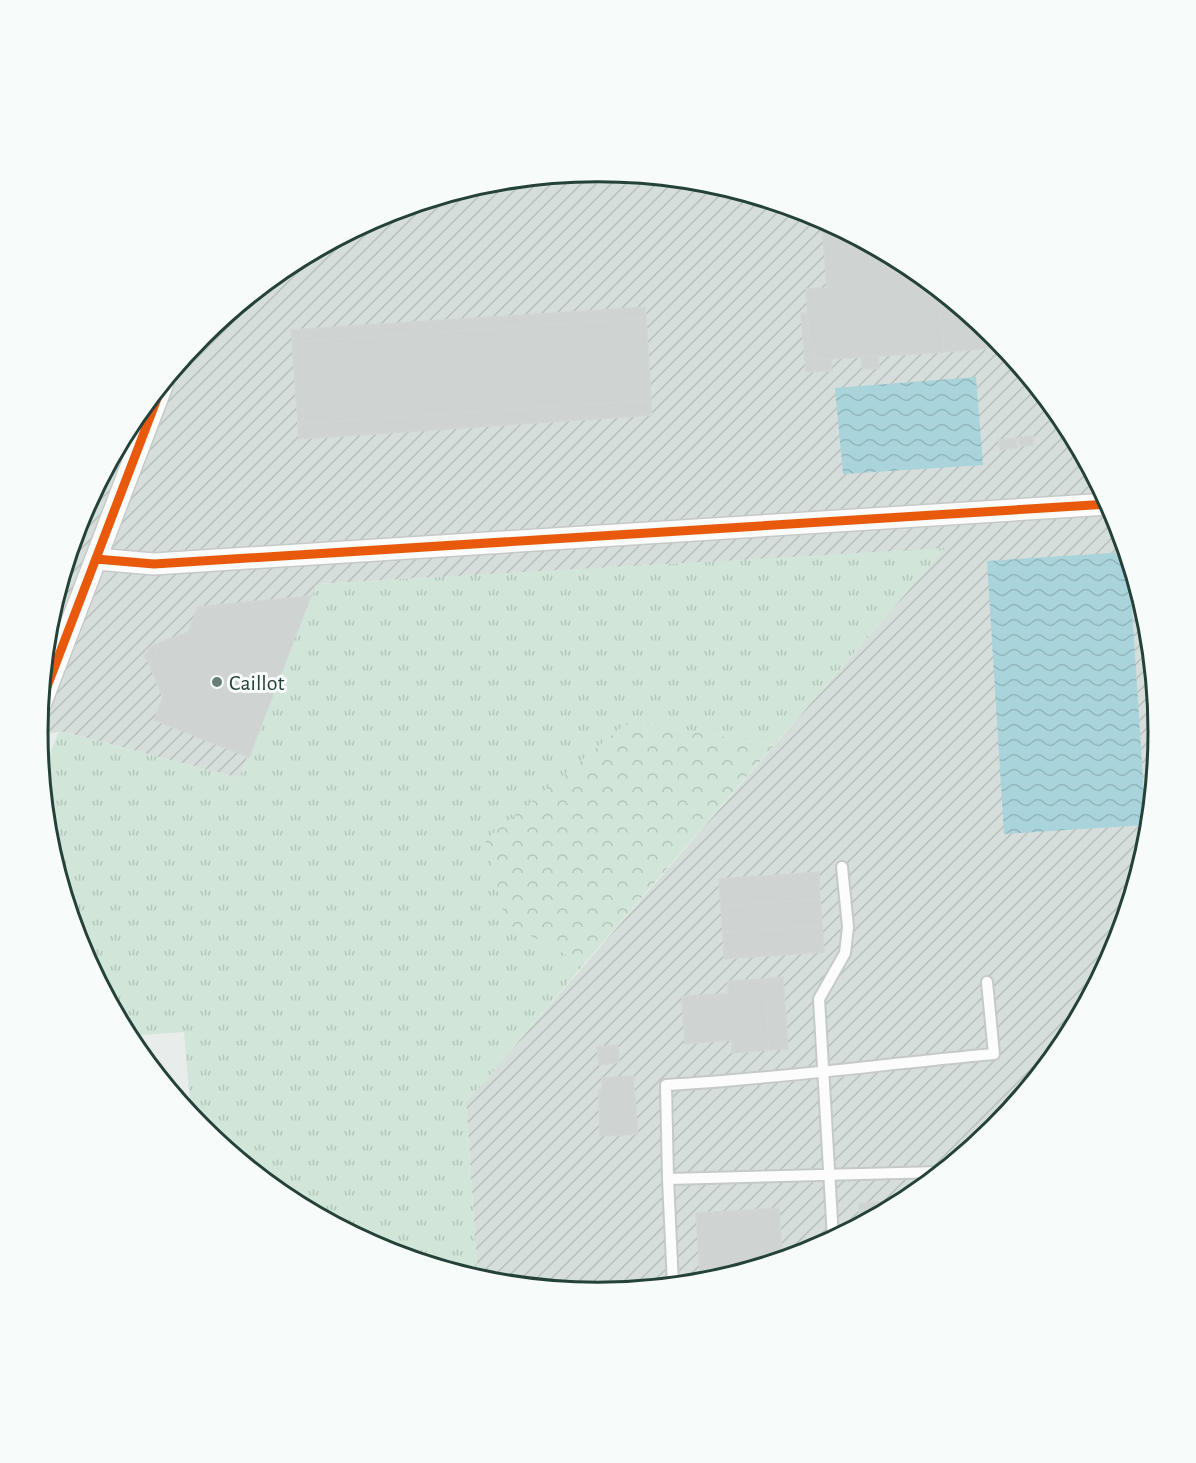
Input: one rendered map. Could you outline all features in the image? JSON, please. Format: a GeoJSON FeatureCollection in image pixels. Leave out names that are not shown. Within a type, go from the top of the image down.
{"type":"FeatureCollection","features":[{"type":"Feature","properties":{"kind":"street"},"geometry":{"type":"LineString","coordinates":[[51,676],[153,410]]}},
{"type":"Feature","properties":{"kind":"street"},"geometry":{"type":"LineString","coordinates":[[96,559],[154,564],[1099,505]]}},
{"type":"Feature","properties":{"kind":"lane"},"geometry":{"type":"LineString","coordinates":[[833,1229],[819,999],[845,953],[848,927],[842,867]]}},
{"type":"Feature","properties":{"kind":"lane"},"geometry":{"type":"LineString","coordinates":[[674,1276],[666,1085],[757,1080],[824,1070],[994,1054],[987,982]]}},
{"type":"Feature","properties":{"kind":"lane"},"geometry":{"type":"LineString","coordinates":[[668,1179],[927,1172]]}},
{"type":"Feature","properties":{"kind":"shaded area"},"geometry":{"type":"Polygon","coordinates":[[[598,182],[670,186],[705,192],[740,200],[808,223],[873,255],[904,274],[961,318],[987,343],[1012,369],[1055,426],[1091,488],[1106,521],[1119,555],[1137,624],[1147,696],[1148,732],[1147,767],[1137,839],[1119,908],[1106,942],[1074,1007],[1055,1037],[1012,1094],[987,1120],[961,1145],[904,1189],[841,1225],[808,1240],[740,1263],[705,1271],[670,1277],[598,1282],[526,1277],[477,1268],[466,1102],[944,549],[317,584],[239,778],[60,731],[48,734],[53,660],[67,589],[90,521],[122,456],[141,426],[184,369],[209,343],[235,318],[292,274],[355,238],[388,223],[456,200],[491,192],[526,186],[598,182]]]}},
{"type":"Feature","properties":{"kind":"green space"},"geometry":{"type":"Polygon","coordinates":[[[945,548],[774,745],[629,721],[506,923],[584,964],[466,1103],[477,1268],[421,1252],[355,1225],[292,1189],[235,1145],[190,1100],[184,1032],[140,1035],[105,975],[90,942],[67,874],[59,839],[49,767],[49,758],[59,731],[239,778],[317,584],[945,548]]]}},
{"type":"Feature","properties":{"kind":"green space"},"geometry":{"type":"Polygon","coordinates":[[[629,721],[774,745],[584,964],[506,923],[485,840],[629,721]]]}},
{"type":"Feature","properties":{"kind":"water"},"geometry":{"type":"Polygon","coordinates":[[[976,377],[983,465],[843,474],[835,388],[976,377]]]}},
{"type":"Feature","properties":{"kind":"water"},"geometry":{"type":"Polygon","coordinates":[[[1118,553],[1131,600],[1144,794],[1139,825],[1004,834],[987,561],[1118,553]]]}},
{"type":"Feature","properties":{"kind":"building"},"geometry":{"type":"Polygon","coordinates":[[[823,230],[873,255],[940,301],[944,352],[811,360],[806,289],[827,288],[823,230]]]}},
{"type":"Feature","properties":{"kind":"building"},"geometry":{"type":"Polygon","coordinates":[[[940,301],[992,348],[944,352],[940,301]]]}},
{"type":"Feature","properties":{"kind":"building"},"geometry":{"type":"Polygon","coordinates":[[[645,307],[646,318],[292,342],[291,330],[645,307]]]}},
{"type":"Feature","properties":{"kind":"building"},"geometry":{"type":"Polygon","coordinates":[[[801,313],[807,313],[811,360],[831,359],[832,371],[806,372],[801,313]]]}},
{"type":"Feature","properties":{"kind":"building"},"geometry":{"type":"Polygon","coordinates":[[[646,318],[651,400],[298,424],[292,342],[646,318]]]}},
{"type":"Feature","properties":{"kind":"building"},"geometry":{"type":"Polygon","coordinates":[[[878,356],[879,368],[862,369],[861,357],[878,356]]]}},
{"type":"Feature","properties":{"kind":"building"},"geometry":{"type":"Polygon","coordinates":[[[651,400],[652,415],[299,439],[298,424],[651,400]]]}},
{"type":"Feature","properties":{"kind":"building"},"geometry":{"type":"Polygon","coordinates":[[[1033,436],[1033,445],[1020,446],[1019,437],[1033,436]]]}},
{"type":"Feature","properties":{"kind":"building"},"geometry":{"type":"Polygon","coordinates":[[[1017,438],[1017,448],[1000,450],[999,440],[1017,438]]]}},
{"type":"Feature","properties":{"kind":"building","name":"Caillot"},"geometry":{"type":"Polygon","coordinates":[[[311,596],[249,757],[154,720],[163,697],[150,666],[159,643],[188,632],[198,607],[311,596]]]}},
{"type":"Feature","properties":{"kind":"building"},"geometry":{"type":"Polygon","coordinates":[[[159,643],[150,666],[144,654],[146,655],[149,651],[146,650],[159,643]]]}},
{"type":"Feature","properties":{"kind":"building"},"geometry":{"type":"Polygon","coordinates":[[[819,872],[820,899],[721,906],[719,879],[819,872]]]}},
{"type":"Feature","properties":{"kind":"building"},"geometry":{"type":"Polygon","coordinates":[[[820,899],[822,926],[723,932],[721,906],[820,899]]]}},
{"type":"Feature","properties":{"kind":"building"},"geometry":{"type":"Polygon","coordinates":[[[822,926],[824,952],[724,959],[723,932],[822,926]]]}},
{"type":"Feature","properties":{"kind":"building"},"geometry":{"type":"Polygon","coordinates":[[[783,977],[788,1049],[769,1050],[765,979],[783,977]]]}},
{"type":"Feature","properties":{"kind":"building"},"geometry":{"type":"Polygon","coordinates":[[[765,979],[769,1050],[732,1053],[732,1040],[685,1044],[682,996],[728,994],[728,981],[765,979]]]}},
{"type":"Feature","properties":{"kind":"building"},"geometry":{"type":"Polygon","coordinates":[[[618,1045],[619,1062],[599,1065],[597,1047],[618,1045]]]}},
{"type":"Feature","properties":{"kind":"building"},"geometry":{"type":"Polygon","coordinates":[[[633,1076],[638,1134],[600,1136],[599,1090],[602,1090],[602,1078],[633,1076]]]}},
{"type":"Feature","properties":{"kind":"building"},"geometry":{"type":"Polygon","coordinates":[[[884,1201],[860,1215],[859,1203],[884,1201]]]}},
{"type":"Feature","properties":{"kind":"building"},"geometry":{"type":"Polygon","coordinates":[[[779,1208],[781,1250],[740,1263],[700,1272],[696,1213],[779,1208]]]}},
{"type":"Feature","properties":{"kind":"cycle path"},"geometry":{"type":"LineString","coordinates":[[51,675],[153,410]]}},
{"type":"Feature","properties":{"kind":"cycle path"},"geometry":{"type":"LineString","coordinates":[[96,559],[154,564],[1099,505]]}},
{"type":"Feature","properties":{"kind":"place","name":"Caillot"},"geometry":{"type":"Point","coordinates":[217,682]}}]}
